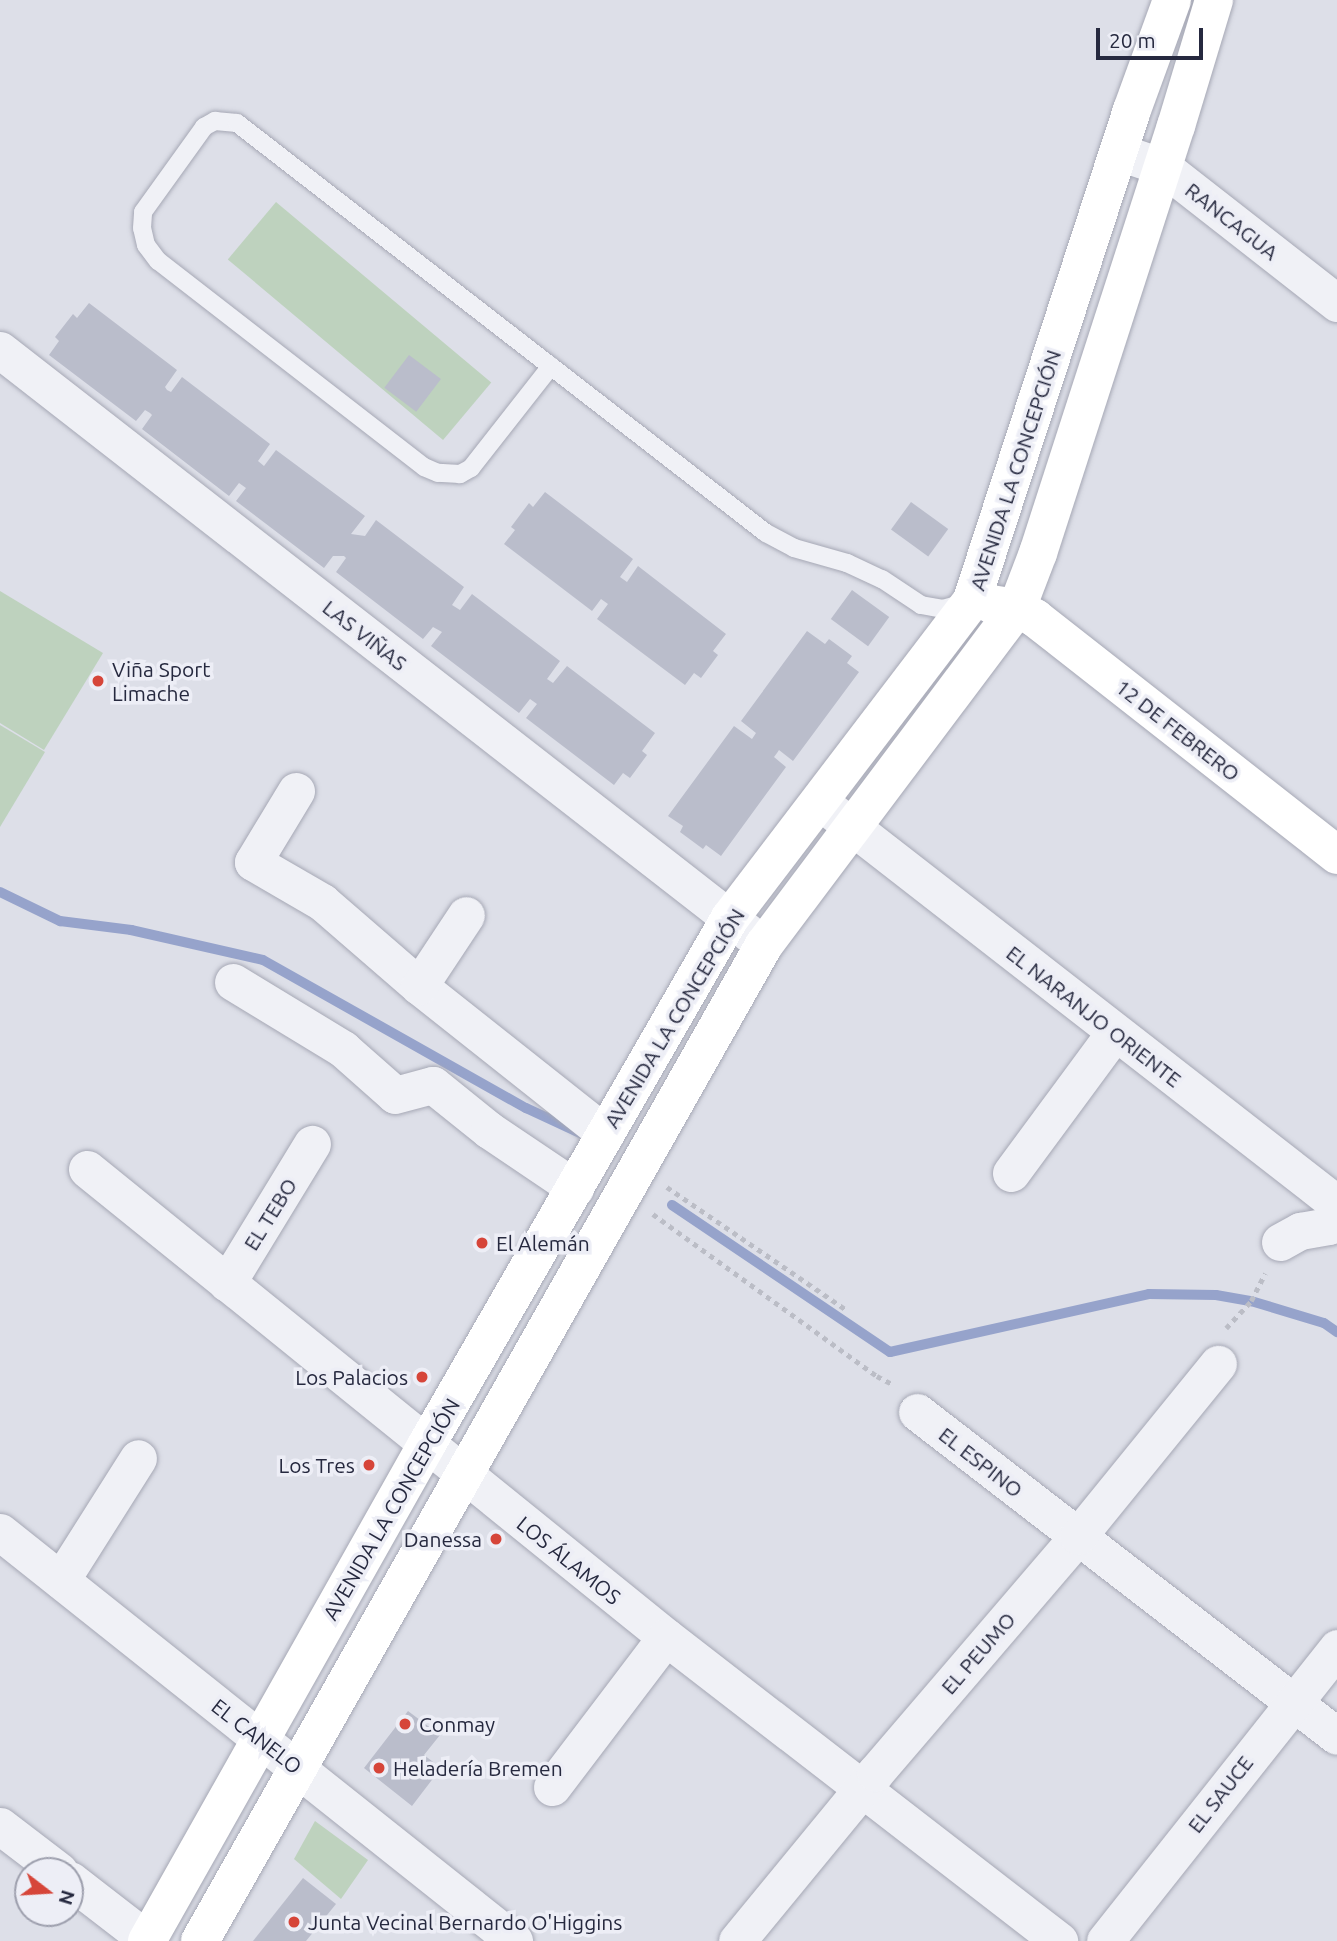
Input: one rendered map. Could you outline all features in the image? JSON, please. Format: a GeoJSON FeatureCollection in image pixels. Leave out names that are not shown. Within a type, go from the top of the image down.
{"type":"FeatureCollection","features":[{"type":"Feature","properties":{"kind":"street","name":"AVENIDA LA CONCEPCIÓN"},"geometry":{"type":"LineString","coordinates":[[148,1941],[426,1444],[730,918],[972,600],[1119,152],[1172,0]]}},
{"type":"Feature","properties":{"kind":"street","name":"AVENIDA LA CONCEPCIÓN"},"geometry":{"type":"LineString","coordinates":[[200,1941],[764,945],[1017,608],[1038,553],[1214,0]]}},
{"type":"Feature","properties":{"kind":"street","name":"RANCAGUA"},"geometry":{"type":"LineString","coordinates":[[1119,152],[1163,167],[1337,303]]}},
{"type":"Feature","properties":{"kind":"street","name":"LAS VIÑAS"},"geometry":{"type":"LineString","coordinates":[[0,350],[764,945]]}},
{"type":"Feature","properties":{"kind":"street"},"geometry":{"type":"LineString","coordinates":[[972,600],[1017,608]]}},
{"type":"Feature","properties":{"kind":"street","name":"12 DE FEBRERO"},"geometry":{"type":"LineString","coordinates":[[1017,608],[1035,618],[1337,855]]}},
{"type":"Feature","properties":{"kind":"street"},"geometry":{"type":"LineString","coordinates":[[296,791],[253,862],[322,902],[419,986],[606,1134]]}},
{"type":"Feature","properties":{"kind":"street","name":"EL NARANJO ORIENTE"},"geometry":{"type":"LineString","coordinates":[[819,801],[1337,1204]]}},
{"type":"Feature","properties":{"kind":"street"},"geometry":{"type":"LineString","coordinates":[[419,986],[466,915]]}},
{"type":"Feature","properties":{"kind":"street"},"geometry":{"type":"LineString","coordinates":[[233,982],[342,1049],[395,1095],[433,1085],[489,1130],[575,1188]]}},
{"type":"Feature","properties":{"kind":"street"},"geometry":{"type":"LineString","coordinates":[[1011,1173],[1115,1032]]}},
{"type":"Feature","properties":{"kind":"street","name":"EL TEBO"},"geometry":{"type":"LineString","coordinates":[[227,1283],[312,1144]]}},
{"type":"Feature","properties":{"kind":"street","name":"LOS ÁLAMOS"},"geometry":{"type":"LineString","coordinates":[[87,1169],[666,1637],[1059,1941]]}},
{"type":"Feature","properties":{"kind":"street"},"geometry":{"type":"LineString","coordinates":[[1280,1242],[1300,1231],[1329,1226],[1337,1218]]}},
{"type":"Feature","properties":{"kind":"street","name":"EL PEUMO"},"geometry":{"type":"LineString","coordinates":[[737,1941],[861,1789],[1078,1536],[1218,1364]]}},
{"type":"Feature","properties":{"kind":"street","name":"EL ESPINO"},"geometry":{"type":"LineString","coordinates":[[917,1412],[1337,1736]]}},
{"type":"Feature","properties":{"kind":"street"},"geometry":{"type":"LineString","coordinates":[[61,1580],[138,1458]]}},
{"type":"Feature","properties":{"kind":"street","name":"EL CANELO"},"geometry":{"type":"LineString","coordinates":[[0,1532],[514,1941]]}},
{"type":"Feature","properties":{"kind":"street"},"geometry":{"type":"LineString","coordinates":[[552,1787],[666,1637]]}},
{"type":"Feature","properties":{"kind":"street","name":"EL SAUCE"},"geometry":{"type":"LineString","coordinates":[[1105,1941],[1293,1700],[1337,1648]]}},
{"type":"Feature","properties":{"kind":"street"},"geometry":{"type":"LineString","coordinates":[[0,1826],[41,1857]]}},
{"type":"Feature","properties":{"kind":"street"},"geometry":{"type":"LineString","coordinates":[[84,1891],[148,1941]]}},
{"type":"Feature","properties":{"kind":"lane"},"geometry":{"type":"LineString","coordinates":[[551,366],[471,468],[460,474],[438,473],[424,467],[158,261],[146,246],[142,228],[143,212],[204,127],[215,121],[237,123],[551,366],[766,533],[794,548],[846,563],[882,579],[921,606],[943,609],[972,600]]}},
{"type":"Feature","properties":{"kind":"lane"},"geometry":{"type":"LineString","coordinates":[[921,606],[933,651]]}},
{"type":"Feature","properties":{"kind":"path"},"geometry":{"type":"LineString","coordinates":[[633,1177],[678,1197],[845,1308]]}},
{"type":"Feature","properties":{"kind":"path"},"geometry":{"type":"LineString","coordinates":[[633,1177],[877,1376],[899,1387],[917,1412]]}},
{"type":"Feature","properties":{"kind":"green space"},"geometry":{"type":"Polygon","coordinates":[[[276,202],[491,383],[443,440],[228,259],[276,202]]]}},
{"type":"Feature","properties":{"kind":"green space"},"geometry":{"type":"Polygon","coordinates":[[[0,591],[103,653],[44,750],[0,723],[0,591]]]}},
{"type":"Feature","properties":{"kind":"green space"},"geometry":{"type":"Polygon","coordinates":[[[0,725],[45,752],[0,827],[0,725]]]}},
{"type":"Feature","properties":{"kind":"green space"},"geometry":{"type":"Polygon","coordinates":[[[315,1821],[368,1860],[341,1899],[294,1859],[315,1821]]]}},
{"type":"Feature","properties":{"kind":"building"},"geometry":{"type":"Polygon","coordinates":[[[89,303],[177,370],[165,387],[167,390],[171,392],[182,377],[270,444],[258,461],[264,466],[276,450],[365,516],[351,534],[365,536],[376,520],[464,587],[452,605],[460,610],[472,594],[560,661],[547,679],[553,683],[567,666],[655,733],[642,751],[647,755],[630,778],[623,773],[614,785],[526,718],[537,704],[530,699],[519,713],[431,646],[442,632],[433,627],[423,639],[336,572],[346,558],[344,556],[333,556],[324,568],[236,501],[246,488],[239,483],[229,496],[142,429],[152,415],[150,413],[145,410],[136,421],[49,355],[59,341],[55,337],[73,314],[77,318],[89,303]]]}},
{"type":"Feature","properties":{"kind":"building"},"geometry":{"type":"Polygon","coordinates":[[[409,355],[441,379],[416,412],[384,388],[409,355]]]}},
{"type":"Feature","properties":{"kind":"building"},"geometry":{"type":"Polygon","coordinates":[[[545,492],[633,559],[620,577],[627,582],[638,566],[726,634],[713,651],[718,655],[701,678],[694,673],[685,685],[597,619],[608,604],[601,599],[592,611],[504,544],[515,530],[511,527],[529,503],[533,507],[545,492]]]}},
{"type":"Feature","properties":{"kind":"building"},"geometry":{"type":"Polygon","coordinates":[[[911,502],[948,529],[928,557],[891,530],[911,502]]]}},
{"type":"Feature","properties":{"kind":"building"},"geometry":{"type":"Polygon","coordinates":[[[852,590],[889,617],[868,646],[831,619],[852,590]]]}},
{"type":"Feature","properties":{"kind":"building"},"geometry":{"type":"Polygon","coordinates":[[[807,631],[825,644],[829,639],[852,656],[847,663],[859,672],[793,761],[779,750],[774,757],[786,767],[721,856],[706,845],[703,849],[680,832],[683,826],[668,816],[734,726],[752,739],[756,733],[741,721],[807,631]]]}},
{"type":"Feature","properties":{"kind":"building"},"geometry":{"type":"Polygon","coordinates":[[[408,1711],[440,1735],[424,1755],[441,1768],[412,1806],[364,1768],[408,1711]]]}},
{"type":"Feature","properties":{"kind":"building","name":"Junta Vecinal Bernardo O'Higgins"},"geometry":{"type":"Polygon","coordinates":[[[303,1878],[336,1904],[306,1941],[253,1941],[303,1878]]]}},
{"type":"Feature","properties":{"kind":"waterway"},"geometry":{"type":"LineString","coordinates":[[0,892],[60,921],[131,930],[263,960],[526,1108],[580,1133]]}},
{"type":"Feature","properties":{"kind":"waterway"},"geometry":{"type":"LineString","coordinates":[[672,1205],[890,1352],[1149,1294],[1216,1295],[1251,1301],[1324,1323],[1337,1332]]}},
{"type":"Feature","properties":{"kind":"place","name":"Viña Sport Limache"},"geometry":{"type":"Point","coordinates":[98,681]}},
{"type":"Feature","properties":{"kind":"place","name":"El Alemán"},"geometry":{"type":"Point","coordinates":[482,1243]}},
{"type":"Feature","properties":{"kind":"place","name":"Los Palacios"},"geometry":{"type":"Point","coordinates":[422,1377]}},
{"type":"Feature","properties":{"kind":"place","name":"Los Tres"},"geometry":{"type":"Point","coordinates":[369,1465]}},
{"type":"Feature","properties":{"kind":"place","name":"Danessa"},"geometry":{"type":"Point","coordinates":[496,1539]}},
{"type":"Feature","properties":{"kind":"place","name":"Conmay"},"geometry":{"type":"Point","coordinates":[405,1724]}},
{"type":"Feature","properties":{"kind":"place","name":"Heladería Bremen"},"geometry":{"type":"Point","coordinates":[379,1768]}},
{"type":"Feature","properties":{"kind":"place","name":"Junta Vecinal Bernardo O'Higgins"},"geometry":{"type":"Point","coordinates":[294,1922]}}]}
